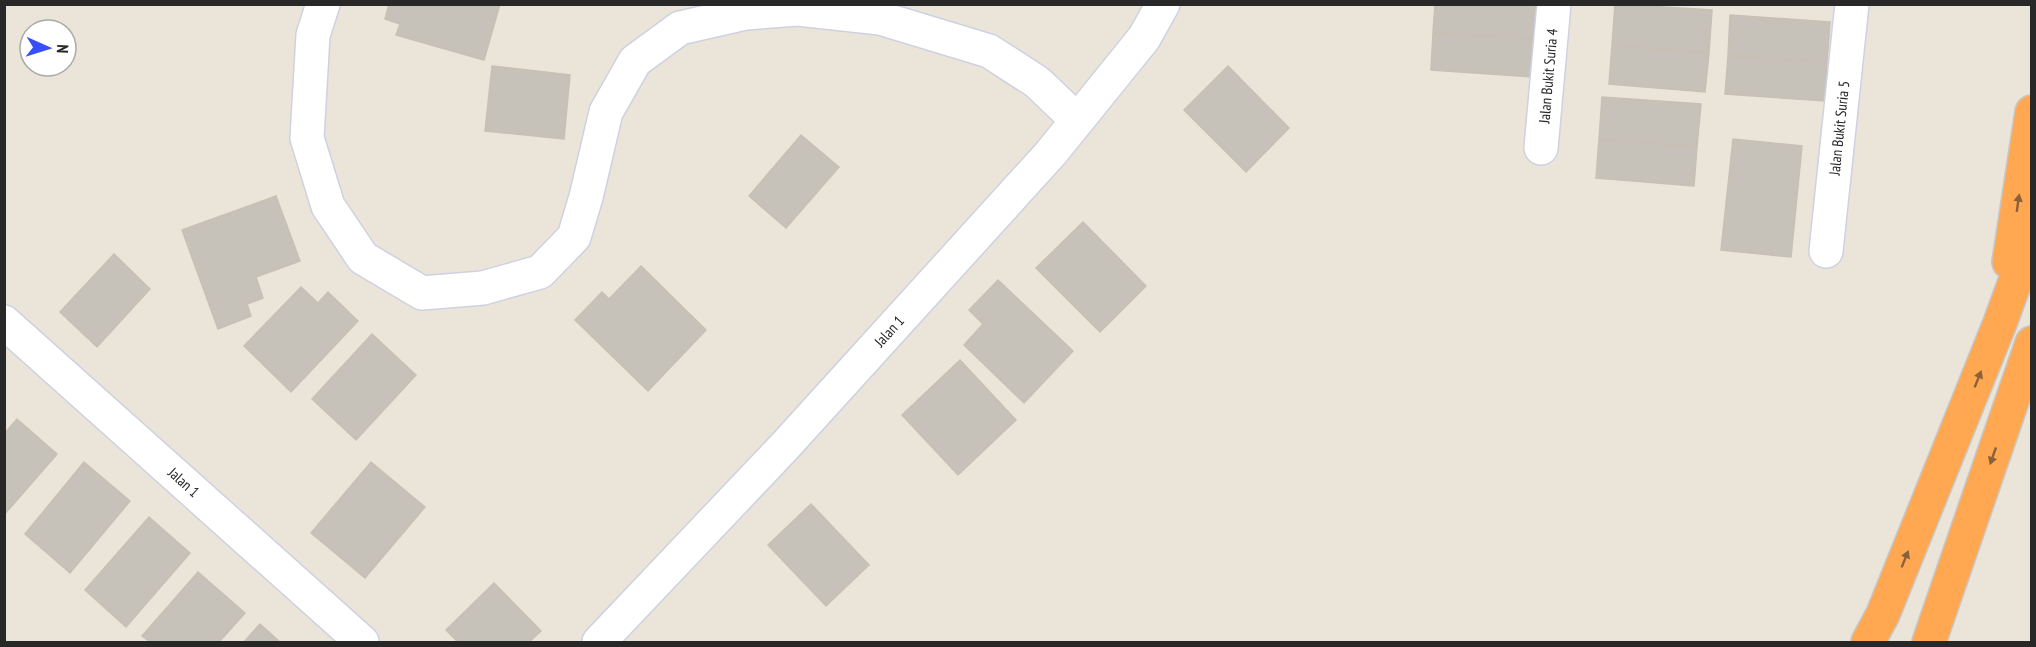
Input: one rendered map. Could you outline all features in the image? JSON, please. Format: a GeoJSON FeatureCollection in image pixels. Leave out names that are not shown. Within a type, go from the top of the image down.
{"type":"FeatureCollection","features":[{"type":"Feature","properties":{"kind":"highway"},"geometry":{"type":"LineString","coordinates":[[2000,323],[2031,112]]}},
{"type":"Feature","properties":{"kind":"highway"},"geometry":{"type":"LineString","coordinates":[[1868,642],[1883,614],[2000,323],[2031,235]]}},
{"type":"Feature","properties":{"kind":"highway"},"geometry":{"type":"LineString","coordinates":[[1929,642],[2031,343]]}},
{"type":"Feature","properties":{"kind":"highway"},"geometry":{"type":"LineString","coordinates":[[2012,401],[2031,369]]}},
{"type":"Feature","properties":{"kind":"street"},"geometry":{"type":"LineString","coordinates":[[323,4],[313,36],[307,138],[328,206],[363,258],[422,293],[483,288],[540,272],[549,263],[574,237],[606,112],[635,61],[680,28],[746,13],[798,9],[880,18],[989,51],[1037,82],[1077,120]]}},
{"type":"Feature","properties":{"kind":"street","name":"Jalan 1"},"geometry":{"type":"LineString","coordinates":[[599,642],[785,446],[1051,153],[1144,38],[1162,4]]}},
{"type":"Feature","properties":{"kind":"street","name":"Jalan Bukit Suria 4"},"geometry":{"type":"LineString","coordinates":[[1541,148],[1554,4]]}},
{"type":"Feature","properties":{"kind":"street","name":"Jalan Bukit Suria 5"},"geometry":{"type":"LineString","coordinates":[[1826,251],[1852,4]]}},
{"type":"Feature","properties":{"kind":"street","name":"Jalan 1"},"geometry":{"type":"LineString","coordinates":[[4,322],[362,642]]}},
{"type":"Feature","properties":{"kind":"building"},"geometry":{"type":"Polygon","coordinates":[[[389,4],[500,4],[484,60],[396,35],[400,24],[385,19],[389,4]]]}},
{"type":"Feature","properties":{"kind":"building"},"geometry":{"type":"Polygon","coordinates":[[[1435,4],[1538,4],[1535,39],[1433,33],[1435,4]]]}},
{"type":"Feature","properties":{"kind":"building"},"geometry":{"type":"Polygon","coordinates":[[[1615,4],[1712,10],[1709,53],[1612,45],[1615,4]]]}},
{"type":"Feature","properties":{"kind":"building"},"geometry":{"type":"Polygon","coordinates":[[[1730,15],[1830,22],[1827,62],[1728,56],[1730,15]]]}},
{"type":"Feature","properties":{"kind":"building"},"geometry":{"type":"Polygon","coordinates":[[[1433,33],[1535,39],[1533,77],[1431,70],[1433,33]]]}},
{"type":"Feature","properties":{"kind":"building"},"geometry":{"type":"Polygon","coordinates":[[[1612,45],[1709,53],[1705,92],[1609,84],[1612,45]]]}},
{"type":"Feature","properties":{"kind":"building"},"geometry":{"type":"Polygon","coordinates":[[[1728,56],[1827,62],[1825,101],[1725,94],[1728,56]]]}},
{"type":"Feature","properties":{"kind":"building"},"geometry":{"type":"Polygon","coordinates":[[[492,66],[570,75],[564,139],[485,131],[492,66]]]}},
{"type":"Feature","properties":{"kind":"building"},"geometry":{"type":"Polygon","coordinates":[[[1228,66],[1289,128],[1246,172],[1184,110],[1228,66]]]}},
{"type":"Feature","properties":{"kind":"building"},"geometry":{"type":"Polygon","coordinates":[[[1602,97],[1701,104],[1697,147],[1599,139],[1602,97]]]}},
{"type":"Feature","properties":{"kind":"building"},"geometry":{"type":"Polygon","coordinates":[[[801,135],[839,167],[786,228],[749,196],[801,135]]]}},
{"type":"Feature","properties":{"kind":"building"},"geometry":{"type":"Polygon","coordinates":[[[1599,139],[1697,147],[1694,186],[1596,178],[1599,139]]]}},
{"type":"Feature","properties":{"kind":"building"},"geometry":{"type":"Polygon","coordinates":[[[1733,139],[1802,146],[1791,257],[1721,250],[1733,139]]]}},
{"type":"Feature","properties":{"kind":"building"},"geometry":{"type":"Polygon","coordinates":[[[276,196],[300,261],[256,277],[263,298],[247,304],[251,316],[218,329],[182,230],[276,196]]]}},
{"type":"Feature","properties":{"kind":"building"},"geometry":{"type":"Polygon","coordinates":[[[1083,222],[1146,286],[1100,332],[1036,268],[1083,222]]]}},
{"type":"Feature","properties":{"kind":"building"},"geometry":{"type":"Polygon","coordinates":[[[114,254],[150,289],[97,347],[60,312],[114,254]]]}},
{"type":"Feature","properties":{"kind":"building"},"geometry":{"type":"Polygon","coordinates":[[[641,266],[706,330],[648,391],[575,320],[602,292],[609,299],[641,266]]]}},
{"type":"Feature","properties":{"kind":"building"},"geometry":{"type":"Polygon","coordinates":[[[998,280],[1073,351],[1024,403],[964,345],[983,324],[969,310],[998,280]]]}},
{"type":"Feature","properties":{"kind":"building"},"geometry":{"type":"Polygon","coordinates":[[[301,287],[318,303],[328,292],[358,321],[291,392],[244,346],[301,287]]]}},
{"type":"Feature","properties":{"kind":"building"},"geometry":{"type":"Polygon","coordinates":[[[372,334],[416,375],[356,440],[312,399],[372,334]]]}},
{"type":"Feature","properties":{"kind":"building"},"geometry":{"type":"Polygon","coordinates":[[[960,360],[1016,420],[958,475],[902,415],[960,360]]]}},
{"type":"Feature","properties":{"kind":"building"},"geometry":{"type":"Polygon","coordinates":[[[17,419],[57,454],[4,515],[4,434],[17,419]]]}},
{"type":"Feature","properties":{"kind":"building"},"geometry":{"type":"Polygon","coordinates":[[[84,462],[130,501],[70,573],[25,534],[84,462]]]}},
{"type":"Feature","properties":{"kind":"building"},"geometry":{"type":"Polygon","coordinates":[[[371,462],[425,507],[365,578],[311,533],[371,462]]]}},
{"type":"Feature","properties":{"kind":"building"},"geometry":{"type":"Polygon","coordinates":[[[811,504],[869,565],[826,606],[768,545],[811,504]]]}},
{"type":"Feature","properties":{"kind":"building"},"geometry":{"type":"Polygon","coordinates":[[[149,517],[190,553],[126,627],[85,590],[149,517]]]}},
{"type":"Feature","properties":{"kind":"building"},"geometry":{"type":"Polygon","coordinates":[[[198,572],[245,613],[219,642],[150,642],[142,636],[198,572]]]}},
{"type":"Feature","properties":{"kind":"building"},"geometry":{"type":"Polygon","coordinates":[[[494,583],[541,631],[529,642],[458,642],[446,630],[494,583]]]}},
{"type":"Feature","properties":{"kind":"building"},"geometry":{"type":"Polygon","coordinates":[[[260,624],[280,642],[244,642],[260,624]]]}}]}
